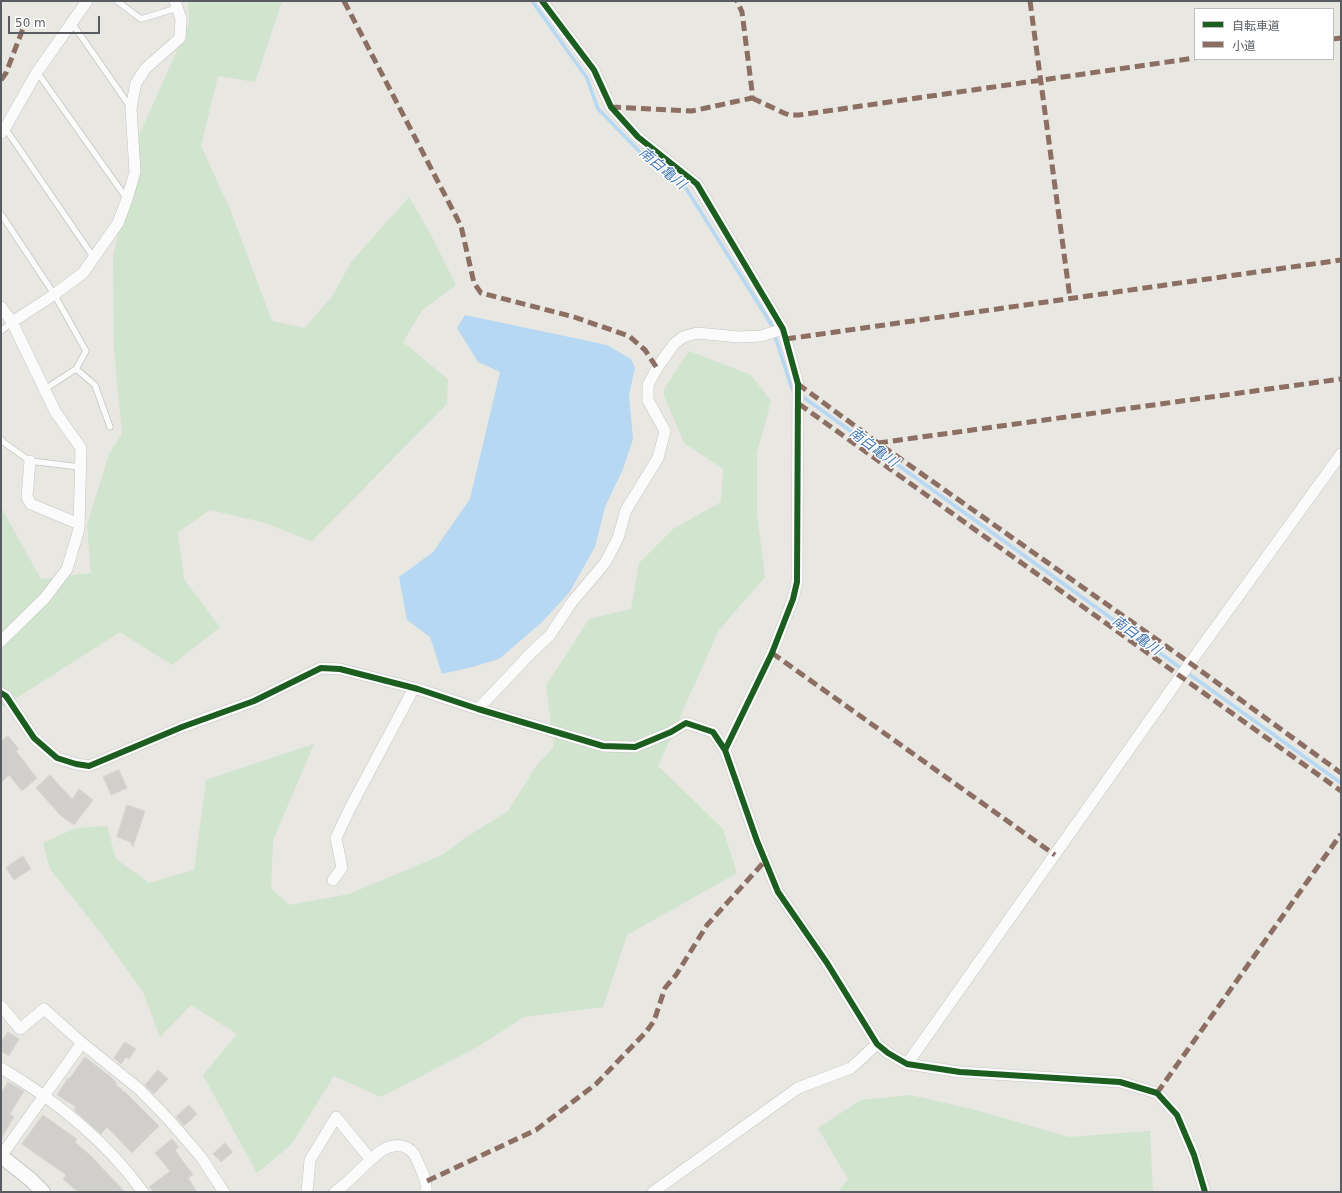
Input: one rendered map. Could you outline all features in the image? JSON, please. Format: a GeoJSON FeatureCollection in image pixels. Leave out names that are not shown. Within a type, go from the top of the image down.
{"type":"FeatureCollection","features":[{"type":"Feature","properties":{"kind":"street"},"geometry":{"type":"LineString","coordinates":[[3,130],[37,72],[87,1]]}},
{"type":"Feature","properties":{"kind":"street"},"geometry":{"type":"LineString","coordinates":[[542,1],[594,70],[612,107],[638,138],[697,184],[783,329],[798,384],[797,582],[793,599],[772,653],[725,750]]}},
{"type":"Feature","properties":{"kind":"street"},"geometry":{"type":"LineString","coordinates":[[12,322],[83,273],[118,223],[135,172],[131,108],[136,83],[145,69],[180,38],[181,19],[176,5]]}},
{"type":"Feature","properties":{"kind":"street"},"geometry":{"type":"LineString","coordinates":[[1,307],[12,322],[56,413],[81,448],[79,529],[67,569],[45,598],[1,641]]}},
{"type":"Feature","properties":{"kind":"street"},"geometry":{"type":"LineString","coordinates":[[478,709],[550,635],[572,602],[605,563],[618,538],[626,510],[658,458],[665,431],[648,400],[648,385],[657,368],[674,344],[683,337],[697,332],[740,337],[761,336],[783,329]]}},
{"type":"Feature","properties":{"kind":"street"},"geometry":{"type":"LineString","coordinates":[[907,1064],[1190,663],[1341,454]]}},
{"type":"Feature","properties":{"kind":"street"},"geometry":{"type":"LineString","coordinates":[[30,461],[27,497],[31,504],[79,524]]}},
{"type":"Feature","properties":{"kind":"street"},"geometry":{"type":"LineString","coordinates":[[1,693],[6,696],[34,738],[56,758],[89,766],[182,727],[254,701],[321,668],[340,669],[414,688],[478,709],[603,746],[635,747],[671,732],[686,723],[713,732],[725,750],[757,841],[778,892],[827,963],[877,1044],[888,1053],[907,1064],[960,1072],[1120,1082],[1157,1093],[1177,1115],[1194,1155],[1205,1192]]}},
{"type":"Feature","properties":{"kind":"street"},"geometry":{"type":"LineString","coordinates":[[333,880],[342,868],[336,838],[348,810],[414,688]]}},
{"type":"Feature","properties":{"kind":"street"},"geometry":{"type":"LineString","coordinates":[[1,1006],[20,1029],[44,1009],[82,1043],[139,1089],[170,1121],[201,1157],[224,1192]]}},
{"type":"Feature","properties":{"kind":"street"},"geometry":{"type":"LineString","coordinates":[[43,1192],[1,1156],[82,1043]]}},
{"type":"Feature","properties":{"kind":"street"},"geometry":{"type":"LineString","coordinates":[[653,1192],[798,1088],[851,1068],[877,1044]]}},
{"type":"Feature","properties":{"kind":"street"},"geometry":{"type":"LineString","coordinates":[[1,1068],[44,1096],[98,1140],[130,1174],[143,1192]]}},
{"type":"Feature","properties":{"kind":"street"},"geometry":{"type":"LineString","coordinates":[[307,1192],[310,1160],[336,1116],[371,1160]]}},
{"type":"Feature","properties":{"kind":"street"},"geometry":{"type":"LineString","coordinates":[[335,1192],[382,1150],[395,1146],[409,1148],[415,1155],[426,1181],[426,1192]]}},
{"type":"Feature","properties":{"kind":"lane"},"geometry":{"type":"LineString","coordinates":[[116,1],[141,18],[176,5]]}},
{"type":"Feature","properties":{"kind":"lane"},"geometry":{"type":"LineString","coordinates":[[72,23],[131,108]]}},
{"type":"Feature","properties":{"kind":"lane"},"geometry":{"type":"LineString","coordinates":[[37,72],[127,199]]}},
{"type":"Feature","properties":{"kind":"lane"},"geometry":{"type":"LineString","coordinates":[[3,130],[94,258]]}},
{"type":"Feature","properties":{"kind":"lane"},"geometry":{"type":"LineString","coordinates":[[1,214],[54,294],[86,351],[76,369],[45,389]]}},
{"type":"Feature","properties":{"kind":"lane"},"geometry":{"type":"LineString","coordinates":[[1,331],[12,322]]}},
{"type":"Feature","properties":{"kind":"lane"},"geometry":{"type":"LineString","coordinates":[[76,369],[95,385],[110,427]]}},
{"type":"Feature","properties":{"kind":"lane"},"geometry":{"type":"LineString","coordinates":[[1,439],[30,461],[80,467]]}},
{"type":"Feature","properties":{"kind":"green space"},"geometry":{"type":"Polygon","coordinates":[[[188,1],[282,1],[255,82],[218,76],[201,146],[230,209],[272,321],[305,328],[333,295],[351,262],[409,197],[429,231],[456,285],[422,310],[403,342],[448,379],[447,404],[312,541],[262,522],[210,510],[178,532],[184,579],[220,627],[172,665],[120,632],[1,708],[1,507],[41,579],[91,573],[87,525],[109,454],[122,434],[114,350],[113,257],[140,133],[189,24],[188,1]]]}},
{"type":"Feature","properties":{"kind":"green space"},"geometry":{"type":"Polygon","coordinates":[[[689,351],[751,375],[771,401],[757,453],[757,514],[765,577],[719,630],[658,766],[723,829],[737,873],[627,935],[603,1007],[524,1017],[479,1046],[381,1097],[334,1076],[291,1145],[257,1173],[203,1075],[237,1034],[191,1005],[160,1037],[143,992],[100,932],[50,869],[43,843],[76,828],[107,826],[116,859],[149,883],[194,870],[206,780],[314,744],[273,840],[271,888],[289,905],[349,894],[442,855],[465,838],[508,811],[537,765],[554,747],[546,686],[589,619],[631,609],[639,563],[673,529],[721,502],[723,469],[684,443],[664,396],[664,389],[689,351]]]}},
{"type":"Feature","properties":{"kind":"green space"},"geometry":{"type":"Polygon","coordinates":[[[910,1095],[976,1110],[1069,1137],[1150,1131],[1153,1192],[838,1192],[848,1179],[818,1128],[861,1100],[910,1095]]]}},
{"type":"Feature","properties":{"kind":"water"},"geometry":{"type":"Polygon","coordinates":[[[465,315],[607,345],[631,359],[635,368],[629,395],[633,439],[623,469],[605,507],[595,547],[569,593],[541,623],[499,659],[442,674],[430,637],[407,620],[399,577],[433,552],[470,499],[500,372],[478,362],[457,328],[465,315]]]}},
{"type":"Feature","properties":{"kind":"building"},"geometry":{"type":"Polygon","coordinates":[[[8,736],[19,749],[16,751],[37,778],[22,791],[9,775],[1,783],[1,742],[8,736]]]}},
{"type":"Feature","properties":{"kind":"building"},"geometry":{"type":"Polygon","coordinates":[[[119,770],[127,788],[111,795],[103,777],[119,770]]]}},
{"type":"Feature","properties":{"kind":"building"},"geometry":{"type":"Polygon","coordinates":[[[50,775],[72,799],[79,789],[93,800],[74,825],[60,815],[36,788],[50,775]]]}},
{"type":"Feature","properties":{"kind":"building"},"geometry":{"type":"Polygon","coordinates":[[[127,805],[145,811],[133,847],[130,842],[117,837],[127,805]]]}},
{"type":"Feature","properties":{"kind":"building"},"geometry":{"type":"Polygon","coordinates":[[[23,856],[31,869],[14,880],[6,868],[23,856]]]}},
{"type":"Feature","properties":{"kind":"building"},"geometry":{"type":"Polygon","coordinates":[[[8,1032],[19,1039],[9,1056],[1,1051],[1,1042],[8,1032]]]}},
{"type":"Feature","properties":{"kind":"building"},"geometry":{"type":"Polygon","coordinates":[[[125,1042],[136,1049],[129,1059],[126,1057],[121,1064],[114,1058],[125,1042]]]}},
{"type":"Feature","properties":{"kind":"building"},"geometry":{"type":"Polygon","coordinates":[[[85,1057],[111,1077],[117,1084],[116,1085],[159,1126],[132,1153],[107,1127],[101,1134],[74,1110],[76,1107],[57,1095],[68,1078],[69,1079],[85,1057]]]}},
{"type":"Feature","properties":{"kind":"building"},"geometry":{"type":"Polygon","coordinates":[[[158,1070],[168,1079],[154,1094],[145,1085],[158,1070]]]}},
{"type":"Feature","properties":{"kind":"building"},"geometry":{"type":"Polygon","coordinates":[[[8,1082],[24,1091],[10,1114],[14,1117],[1,1139],[1,1094],[8,1082]]]}},
{"type":"Feature","properties":{"kind":"building"},"geometry":{"type":"Polygon","coordinates":[[[189,1105],[197,1114],[184,1126],[176,1117],[189,1105]]]}},
{"type":"Feature","properties":{"kind":"building"},"geometry":{"type":"Polygon","coordinates":[[[43,1115],[77,1139],[75,1142],[92,1157],[125,1192],[78,1192],[63,1179],[66,1175],[22,1144],[43,1115]]]}},
{"type":"Feature","properties":{"kind":"building"},"geometry":{"type":"Polygon","coordinates":[[[172,1139],[179,1147],[175,1150],[193,1175],[188,1178],[197,1192],[154,1192],[149,1187],[170,1171],[155,1153],[172,1139]]]}},
{"type":"Feature","properties":{"kind":"building"},"geometry":{"type":"Polygon","coordinates":[[[225,1143],[233,1152],[221,1162],[213,1154],[225,1143]]]}},
{"type":"Feature","properties":{"kind":"waterway","name":"南白亀川"},"geometry":{"type":"LineString","coordinates":[[532,1],[587,78],[598,109],[642,154],[684,185],[771,324],[792,389],[1341,783]]}},
{"type":"Feature","properties":{"kind":"marked path"},"geometry":{"type":"LineString","coordinates":[[344,1],[461,226],[474,283],[481,293],[574,317],[629,336],[645,350],[657,368]]}},
{"type":"Feature","properties":{"kind":"marked path"},"geometry":{"type":"LineString","coordinates":[[611,107],[692,111],[752,98],[742,12],[737,1]]}},
{"type":"Feature","properties":{"kind":"marked path"},"geometry":{"type":"LineString","coordinates":[[1030,1],[1070,298]]}},
{"type":"Feature","properties":{"kind":"marked path"},"geometry":{"type":"LineString","coordinates":[[1,80],[6,73],[27,18]]}},
{"type":"Feature","properties":{"kind":"marked path"},"geometry":{"type":"LineString","coordinates":[[1334,39],[1341,38]]}},
{"type":"Feature","properties":{"kind":"marked path"},"geometry":{"type":"LineString","coordinates":[[752,98],[789,115],[799,115],[1194,58]]}},
{"type":"Feature","properties":{"kind":"marked path"},"geometry":{"type":"LineString","coordinates":[[786,339],[1341,260]]}},
{"type":"Feature","properties":{"kind":"marked path"},"geometry":{"type":"LineString","coordinates":[[878,443],[1341,379]]}},
{"type":"Feature","properties":{"kind":"marked path"},"geometry":{"type":"LineString","coordinates":[[798,384],[878,443],[1190,663],[1341,773]]}},
{"type":"Feature","properties":{"kind":"marked path"},"geometry":{"type":"LineString","coordinates":[[799,404],[1341,791]]}},
{"type":"Feature","properties":{"kind":"marked path"},"geometry":{"type":"LineString","coordinates":[[772,653],[1055,855]]}},
{"type":"Feature","properties":{"kind":"marked path"},"geometry":{"type":"LineString","coordinates":[[1157,1093],[1341,834]]}},
{"type":"Feature","properties":{"kind":"marked path"},"geometry":{"type":"LineString","coordinates":[[427,1181],[536,1130],[596,1084],[646,1032],[654,1021],[665,988],[676,975],[707,925],[765,861]]}},
{"type":"Feature","properties":{"kind":"cycle path"},"geometry":{"type":"LineString","coordinates":[[542,1],[594,70],[611,107],[638,137],[697,184],[783,329],[798,384],[797,582],[793,599],[772,653],[725,750]]}},
{"type":"Feature","properties":{"kind":"cycle path"},"geometry":{"type":"LineString","coordinates":[[1,693],[6,696],[34,738],[57,758],[76,764],[89,766],[182,727],[254,701],[321,668],[340,669],[418,689],[478,709],[603,746],[635,747],[671,732],[686,723],[713,732],[725,750],[757,841],[778,892],[827,963],[877,1044],[888,1053],[907,1064],[960,1072],[1120,1082],[1157,1093],[1177,1115],[1194,1155],[1205,1192]]}}]}
